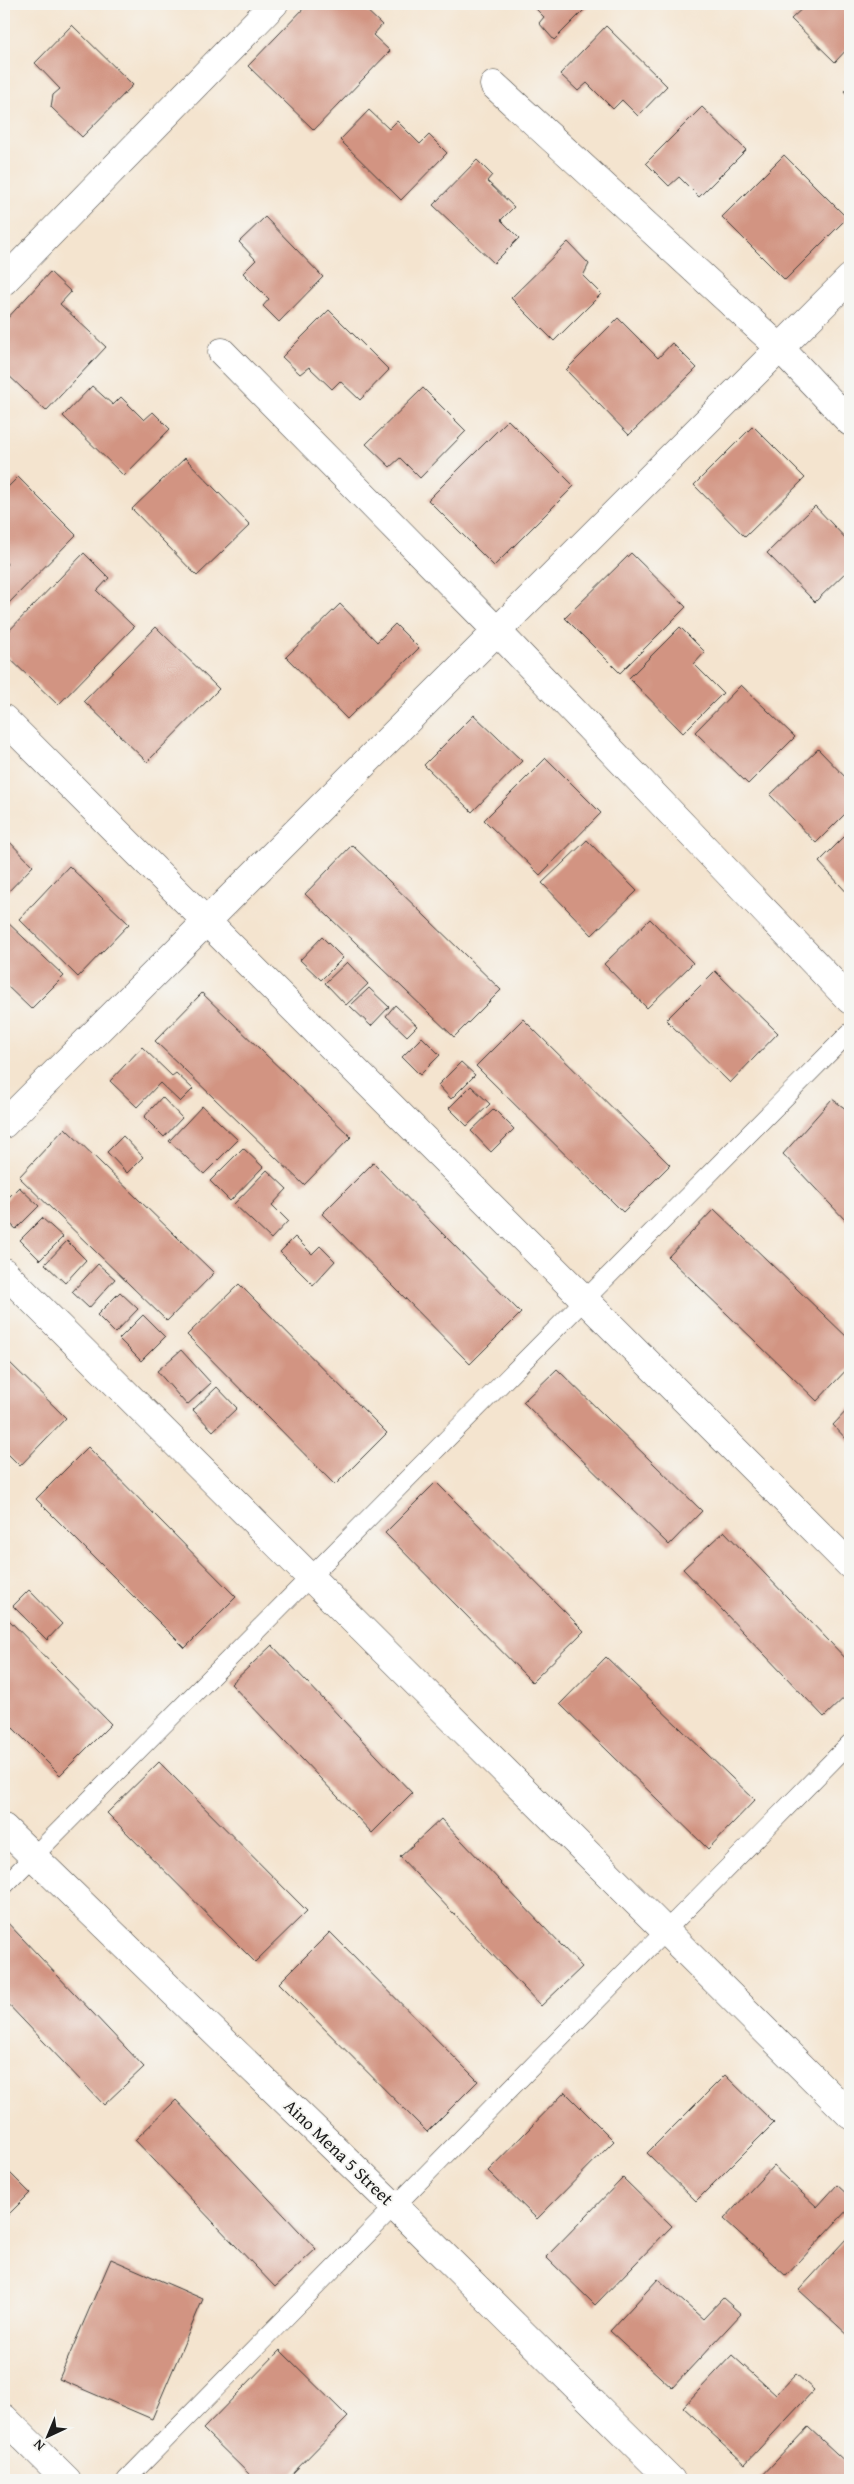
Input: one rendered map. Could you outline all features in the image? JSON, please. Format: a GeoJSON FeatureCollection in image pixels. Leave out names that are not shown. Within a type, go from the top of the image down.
{"type":"FeatureCollection","features":[{"type":"Feature","properties":{"kind":"street"},"geometry":{"type":"LineString","coordinates":[[4,281],[274,4]]}},
{"type":"Feature","properties":{"kind":"street"},"geometry":{"type":"LineString","coordinates":[[494,85],[780,348],[850,422]]}},
{"type":"Feature","properties":{"kind":"street"},"geometry":{"type":"LineString","coordinates":[[4,1124],[850,278]]}},
{"type":"Feature","properties":{"kind":"street"},"geometry":{"type":"LineString","coordinates":[[222,352],[497,631],[850,1000]]}},
{"type":"Feature","properties":{"kind":"street"},"geometry":{"type":"LineString","coordinates":[[4,719],[850,1565]]}},
{"type":"Feature","properties":{"kind":"street"},"geometry":{"type":"LineString","coordinates":[[4,1272],[850,2115]]}},
{"type":"Feature","properties":{"kind":"street","name":"Aino Mena 5 Street"},"geometry":{"type":"LineString","coordinates":[[4,1828],[395,2206],[671,2480]]}},
{"type":"Feature","properties":{"kind":"street"},"geometry":{"type":"LineString","coordinates":[[4,2418],[67,2480]]}},
{"type":"Feature","properties":{"kind":"lane"},"geometry":{"type":"LineString","coordinates":[[4,1886],[850,1032]]}},
{"type":"Feature","properties":{"kind":"lane"},"geometry":{"type":"LineString","coordinates":[[126,2480],[850,1743]]}},
{"type":"Feature","properties":{"kind":"building"},"geometry":{"type":"Polygon","coordinates":[[[308,4],[360,4],[382,25],[373,35],[390,51],[314,130],[248,66],[308,4]]]}},
{"type":"Feature","properties":{"kind":"building"},"geometry":{"type":"Polygon","coordinates":[[[531,4],[590,4],[554,40],[539,23],[544,17],[531,4]]]}},
{"type":"Feature","properties":{"kind":"building"},"geometry":{"type":"Polygon","coordinates":[[[807,4],[850,4],[850,46],[835,62],[791,19],[807,4]]]}},
{"type":"Feature","properties":{"kind":"building"},"geometry":{"type":"Polygon","coordinates":[[[72,25],[133,85],[82,137],[51,107],[53,95],[60,89],[35,63],[72,25]]]}},
{"type":"Feature","properties":{"kind":"building"},"geometry":{"type":"Polygon","coordinates":[[[606,26],[667,86],[638,116],[622,100],[613,109],[587,83],[578,91],[560,74],[606,26]]]}},
{"type":"Feature","properties":{"kind":"building"},"geometry":{"type":"Polygon","coordinates":[[[850,85],[850,98],[844,91],[850,85]]]}},
{"type":"Feature","properties":{"kind":"building"},"geometry":{"type":"Polygon","coordinates":[[[702,107],[746,150],[699,197],[679,177],[669,186],[646,163],[702,107]]]}},
{"type":"Feature","properties":{"kind":"building"},"geometry":{"type":"Polygon","coordinates":[[[369,110],[389,129],[397,121],[420,144],[429,135],[447,153],[401,200],[340,140],[369,110]]]}},
{"type":"Feature","properties":{"kind":"building"},"geometry":{"type":"Polygon","coordinates":[[[784,155],[847,218],[785,280],[722,217],[784,155]]]}},
{"type":"Feature","properties":{"kind":"building"},"geometry":{"type":"Polygon","coordinates":[[[477,160],[492,175],[487,181],[514,207],[501,220],[519,238],[494,263],[433,205],[477,160]]]}},
{"type":"Feature","properties":{"kind":"building"},"geometry":{"type":"Polygon","coordinates":[[[265,217],[323,277],[279,322],[263,306],[269,299],[243,273],[256,260],[239,242],[265,217]]]}},
{"type":"Feature","properties":{"kind":"building"},"geometry":{"type":"Polygon","coordinates":[[[568,242],[589,264],[583,276],[601,294],[554,341],[511,298],[568,242]]]}},
{"type":"Feature","properties":{"kind":"building"},"geometry":{"type":"Polygon","coordinates":[[[50,272],[71,292],[60,304],[106,347],[46,411],[4,371],[4,322],[50,272]]]}},
{"type":"Feature","properties":{"kind":"building"},"geometry":{"type":"Polygon","coordinates":[[[329,310],[389,370],[360,400],[340,381],[332,389],[309,367],[300,374],[282,357],[329,310]]]}},
{"type":"Feature","properties":{"kind":"building"},"geometry":{"type":"Polygon","coordinates":[[[618,318],[658,358],[672,343],[697,368],[629,435],[566,370],[618,318]]]}},
{"type":"Feature","properties":{"kind":"building"},"geometry":{"type":"Polygon","coordinates":[[[92,386],[113,405],[121,397],[144,420],[153,412],[170,429],[124,476],[63,416],[92,386]]]}},
{"type":"Feature","properties":{"kind":"building"},"geometry":{"type":"Polygon","coordinates":[[[423,388],[466,431],[420,478],[400,458],[390,467],[366,444],[423,388]]]}},
{"type":"Feature","properties":{"kind":"building"},"geometry":{"type":"Polygon","coordinates":[[[508,420],[574,486],[494,566],[428,500],[508,420]]]}},
{"type":"Feature","properties":{"kind":"building"},"geometry":{"type":"Polygon","coordinates":[[[753,426],[805,478],[745,537],[694,485],[753,426]]]}},
{"type":"Feature","properties":{"kind":"building"},"geometry":{"type":"Polygon","coordinates":[[[185,458],[250,525],[197,576],[132,509],[185,458]]]}},
{"type":"Feature","properties":{"kind":"building"},"geometry":{"type":"Polygon","coordinates":[[[18,477],[76,535],[4,608],[4,568],[7,564],[4,560],[4,491],[18,477]]]}},
{"type":"Feature","properties":{"kind":"building"},"geometry":{"type":"Polygon","coordinates":[[[815,506],[850,543],[850,568],[815,602],[767,553],[815,506]]]}},
{"type":"Feature","properties":{"kind":"building"},"geometry":{"type":"Polygon","coordinates":[[[84,553],[109,578],[97,591],[134,627],[58,705],[4,653],[4,636],[84,553]]]}},
{"type":"Feature","properties":{"kind":"building"},"geometry":{"type":"Polygon","coordinates":[[[631,553],[686,607],[620,673],[565,618],[631,553]]]}},
{"type":"Feature","properties":{"kind":"building"},"geometry":{"type":"Polygon","coordinates":[[[340,604],[377,642],[395,624],[419,648],[347,719],[286,657],[340,604]]]}},
{"type":"Feature","properties":{"kind":"building"},"geometry":{"type":"Polygon","coordinates":[[[156,627],[219,689],[147,762],[84,701],[156,627]]]}},
{"type":"Feature","properties":{"kind":"building"},"geometry":{"type":"Polygon","coordinates":[[[680,627],[705,652],[694,664],[723,693],[683,733],[629,678],[680,627]]]}},
{"type":"Feature","properties":{"kind":"building"},"geometry":{"type":"Polygon","coordinates":[[[741,685],[795,737],[748,784],[695,732],[741,685]]]}},
{"type":"Feature","properties":{"kind":"building"},"geometry":{"type":"Polygon","coordinates":[[[474,715],[522,761],[472,812],[424,765],[474,715]]]}},
{"type":"Feature","properties":{"kind":"building"},"geometry":{"type":"Polygon","coordinates":[[[818,749],[850,782],[850,809],[816,843],[770,795],[818,749]]]}},
{"type":"Feature","properties":{"kind":"building"},"geometry":{"type":"Polygon","coordinates":[[[546,758],[601,813],[540,875],[484,820],[546,758]]]}},
{"type":"Feature","properties":{"kind":"building"},"geometry":{"type":"Polygon","coordinates":[[[850,831],[850,896],[819,862],[850,831]]]}},
{"type":"Feature","properties":{"kind":"building"},"geometry":{"type":"Polygon","coordinates":[[[4,836],[33,866],[4,896],[4,836]]]}},
{"type":"Feature","properties":{"kind":"building"},"geometry":{"type":"Polygon","coordinates":[[[587,840],[637,891],[592,935],[542,883],[587,840]]]}},
{"type":"Feature","properties":{"kind":"building"},"geometry":{"type":"Polygon","coordinates":[[[352,845],[501,990],[454,1037],[305,894],[352,845]]]}},
{"type":"Feature","properties":{"kind":"building"},"geometry":{"type":"Polygon","coordinates":[[[69,866],[129,924],[78,977],[19,919],[69,866]]]}},
{"type":"Feature","properties":{"kind":"building"},"geometry":{"type":"Polygon","coordinates":[[[4,919],[64,976],[31,1009],[4,983],[4,919]]]}},
{"type":"Feature","properties":{"kind":"building"},"geometry":{"type":"Polygon","coordinates":[[[650,919],[693,963],[647,1008],[604,964],[650,919]]]}},
{"type":"Feature","properties":{"kind":"building"},"geometry":{"type":"Polygon","coordinates":[[[322,937],[343,958],[321,980],[300,960],[322,937]]]}},
{"type":"Feature","properties":{"kind":"building"},"geometry":{"type":"Polygon","coordinates":[[[347,962],[368,984],[346,1005],[325,983],[347,962]]]}},
{"type":"Feature","properties":{"kind":"building"},"geometry":{"type":"Polygon","coordinates":[[[715,971],[778,1033],[730,1083],[666,1020],[715,971]]]}},
{"type":"Feature","properties":{"kind":"building"},"geometry":{"type":"Polygon","coordinates":[[[369,988],[389,1007],[371,1026],[350,1006],[369,988]]]}},
{"type":"Feature","properties":{"kind":"building"},"geometry":{"type":"Polygon","coordinates":[[[202,993],[351,1137],[304,1185],[155,1041],[202,993]]]}},
{"type":"Feature","properties":{"kind":"building"},"geometry":{"type":"Polygon","coordinates":[[[395,1005],[417,1026],[407,1036],[386,1016],[395,1005]]]}},
{"type":"Feature","properties":{"kind":"building"},"geometry":{"type":"Polygon","coordinates":[[[523,1019],[670,1165],[623,1212],[476,1066],[523,1019]]]}},
{"type":"Feature","properties":{"kind":"building"},"geometry":{"type":"Polygon","coordinates":[[[422,1037],[440,1055],[420,1075],[402,1057],[422,1037]]]}},
{"type":"Feature","properties":{"kind":"building"},"geometry":{"type":"Polygon","coordinates":[[[142,1047],[172,1076],[176,1073],[193,1089],[180,1102],[160,1083],[137,1107],[110,1081],[142,1047]]]}},
{"type":"Feature","properties":{"kind":"building"},"geometry":{"type":"Polygon","coordinates":[[[461,1062],[475,1075],[451,1099],[438,1085],[461,1062]]]}},
{"type":"Feature","properties":{"kind":"building"},"geometry":{"type":"Polygon","coordinates":[[[471,1086],[490,1104],[467,1126],[449,1108],[471,1086]]]}},
{"type":"Feature","properties":{"kind":"building"},"geometry":{"type":"Polygon","coordinates":[[[162,1097],[182,1118],[164,1137],[144,1117],[162,1097]]]}},
{"type":"Feature","properties":{"kind":"building"},"geometry":{"type":"Polygon","coordinates":[[[832,1099],[850,1112],[850,1222],[846,1221],[783,1154],[832,1099]]]}},
{"type":"Feature","properties":{"kind":"building"},"geometry":{"type":"Polygon","coordinates":[[[202,1106],[238,1140],[204,1174],[169,1141],[202,1106]]]}},
{"type":"Feature","properties":{"kind":"building"},"geometry":{"type":"Polygon","coordinates":[[[494,1109],[514,1129],[491,1152],[471,1131],[494,1109]]]}},
{"type":"Feature","properties":{"kind":"building"},"geometry":{"type":"Polygon","coordinates":[[[65,1128],[214,1273],[167,1321],[19,1177],[65,1128]]]}},
{"type":"Feature","properties":{"kind":"building"},"geometry":{"type":"Polygon","coordinates":[[[123,1136],[143,1157],[127,1173],[107,1152],[123,1136]]]}},
{"type":"Feature","properties":{"kind":"building"},"geometry":{"type":"Polygon","coordinates":[[[243,1148],[263,1167],[230,1201],[210,1181],[243,1148]]]}},
{"type":"Feature","properties":{"kind":"building"},"geometry":{"type":"Polygon","coordinates":[[[373,1163],[521,1313],[470,1364],[322,1214],[373,1163]]]}},
{"type":"Feature","properties":{"kind":"building"},"geometry":{"type":"Polygon","coordinates":[[[267,1170],[287,1189],[272,1205],[288,1221],[271,1239],[234,1204],[267,1170]]]}},
{"type":"Feature","properties":{"kind":"building"},"geometry":{"type":"Polygon","coordinates":[[[19,1187],[39,1206],[16,1229],[4,1218],[4,1202],[19,1187]]]}},
{"type":"Feature","properties":{"kind":"building"},"geometry":{"type":"Polygon","coordinates":[[[714,1209],[850,1340],[850,1366],[817,1401],[668,1257],[714,1209]]]}},
{"type":"Feature","properties":{"kind":"building"},"geometry":{"type":"Polygon","coordinates":[[[42,1218],[63,1237],[40,1260],[20,1240],[42,1218]]]}},
{"type":"Feature","properties":{"kind":"building"},"geometry":{"type":"Polygon","coordinates":[[[295,1237],[312,1254],[320,1246],[335,1261],[313,1285],[280,1252],[295,1237]]]}},
{"type":"Feature","properties":{"kind":"building"},"geometry":{"type":"Polygon","coordinates":[[[67,1241],[86,1260],[65,1283],[45,1264],[67,1241]]]}},
{"type":"Feature","properties":{"kind":"building"},"geometry":{"type":"Polygon","coordinates":[[[98,1264],[115,1279],[89,1308],[72,1292],[98,1264]]]}},
{"type":"Feature","properties":{"kind":"building"},"geometry":{"type":"Polygon","coordinates":[[[239,1284],[387,1433],[335,1485],[187,1335],[239,1284]]]}},
{"type":"Feature","properties":{"kind":"building"},"geometry":{"type":"Polygon","coordinates":[[[120,1292],[138,1309],[115,1333],[97,1315],[120,1292]]]}},
{"type":"Feature","properties":{"kind":"building"},"geometry":{"type":"Polygon","coordinates":[[[143,1315],[165,1337],[141,1361],[119,1339],[143,1315]]]}},
{"type":"Feature","properties":{"kind":"building"},"geometry":{"type":"Polygon","coordinates":[[[181,1350],[211,1383],[187,1405],[157,1371],[181,1350]]]}},
{"type":"Feature","properties":{"kind":"building"},"geometry":{"type":"Polygon","coordinates":[[[4,1357],[66,1418],[20,1466],[4,1450],[4,1357]]]}},
{"type":"Feature","properties":{"kind":"building"},"geometry":{"type":"Polygon","coordinates":[[[557,1369],[702,1511],[669,1545],[523,1402],[557,1369]]]}},
{"type":"Feature","properties":{"kind":"building"},"geometry":{"type":"Polygon","coordinates":[[[217,1387],[237,1408],[213,1431],[193,1410],[217,1387]]]}},
{"type":"Feature","properties":{"kind":"building"},"geometry":{"type":"Polygon","coordinates":[[[850,1407],[850,1443],[833,1425],[850,1407]]]}},
{"type":"Feature","properties":{"kind":"building"},"geometry":{"type":"Polygon","coordinates":[[[88,1447],[236,1597],[185,1648],[36,1499],[88,1447]]]}},
{"type":"Feature","properties":{"kind":"building"},"geometry":{"type":"Polygon","coordinates":[[[436,1482],[584,1631],[532,1682],[385,1533],[436,1482]]]}},
{"type":"Feature","properties":{"kind":"building"},"geometry":{"type":"Polygon","coordinates":[[[724,1531],[850,1663],[850,1692],[824,1717],[683,1569],[724,1531]]]}},
{"type":"Feature","properties":{"kind":"building"},"geometry":{"type":"Polygon","coordinates":[[[29,1590],[62,1624],[47,1640],[13,1606],[29,1590]]]}},
{"type":"Feature","properties":{"kind":"building"},"geometry":{"type":"Polygon","coordinates":[[[4,1615],[111,1724],[60,1775],[4,1719],[4,1615]]]}},
{"type":"Feature","properties":{"kind":"building"},"geometry":{"type":"Polygon","coordinates":[[[272,1645],[412,1793],[372,1833],[231,1684],[272,1645]]]}},
{"type":"Feature","properties":{"kind":"building"},"geometry":{"type":"Polygon","coordinates":[[[606,1657],[755,1800],[708,1849],[560,1704],[606,1657]]]}},
{"type":"Feature","properties":{"kind":"building"},"geometry":{"type":"Polygon","coordinates":[[[159,1762],[307,1911],[255,1962],[107,1813],[159,1762]]]}},
{"type":"Feature","properties":{"kind":"building"},"geometry":{"type":"Polygon","coordinates":[[[441,1819],[582,1967],[541,2006],[400,1857],[441,1819]]]}},
{"type":"Feature","properties":{"kind":"building"},"geometry":{"type":"Polygon","coordinates":[[[4,1919],[144,2067],[104,2105],[4,2000],[4,1919]]]}},
{"type":"Feature","properties":{"kind":"building"},"geometry":{"type":"Polygon","coordinates":[[[330,1932],[478,2081],[427,2132],[279,1983],[330,1932]]]}},
{"type":"Feature","properties":{"kind":"building"},"geometry":{"type":"Polygon","coordinates":[[[725,2075],[774,2123],[696,2201],[647,2153],[725,2075]]]}},
{"type":"Feature","properties":{"kind":"building"},"geometry":{"type":"Polygon","coordinates":[[[565,2092],[614,2141],[537,2219],[488,2171],[565,2092]]]}},
{"type":"Feature","properties":{"kind":"building"},"geometry":{"type":"Polygon","coordinates":[[[176,2100],[316,2249],[275,2287],[135,2140],[176,2100]]]}},
{"type":"Feature","properties":{"kind":"building"},"geometry":{"type":"Polygon","coordinates":[[[773,2166],[817,2207],[837,2185],[850,2197],[850,2207],[786,2276],[724,2219],[773,2166]]]}},
{"type":"Feature","properties":{"kind":"building"},"geometry":{"type":"Polygon","coordinates":[[[4,2167],[30,2193],[4,2219],[4,2167]]]}},
{"type":"Feature","properties":{"kind":"building"},"geometry":{"type":"Polygon","coordinates":[[[623,2178],[672,2226],[595,2305],[546,2257],[623,2178]]]}},
{"type":"Feature","properties":{"kind":"building"},"geometry":{"type":"Polygon","coordinates":[[[847,2238],[850,2240],[850,2337],[799,2290],[847,2238]]]}},
{"type":"Feature","properties":{"kind":"building"},"geometry":{"type":"Polygon","coordinates":[[[111,2259],[203,2299],[152,2419],[59,2379],[111,2259]]]}},
{"type":"Feature","properties":{"kind":"building"},"geometry":{"type":"Polygon","coordinates":[[[658,2279],[703,2319],[723,2298],[741,2314],[672,2388],[610,2331],[658,2279]]]}},
{"type":"Feature","properties":{"kind":"building"},"geometry":{"type":"Polygon","coordinates":[[[280,2350],[348,2417],[286,2480],[255,2480],[203,2429],[280,2350]]]}},
{"type":"Feature","properties":{"kind":"building"},"geometry":{"type":"Polygon","coordinates":[[[732,2355],[776,2395],[796,2374],[814,2390],[745,2464],[683,2407],[732,2355]]]}},
{"type":"Feature","properties":{"kind":"building"},"geometry":{"type":"Polygon","coordinates":[[[808,2427],[850,2466],[850,2480],[759,2479],[808,2427]]]}}]}
